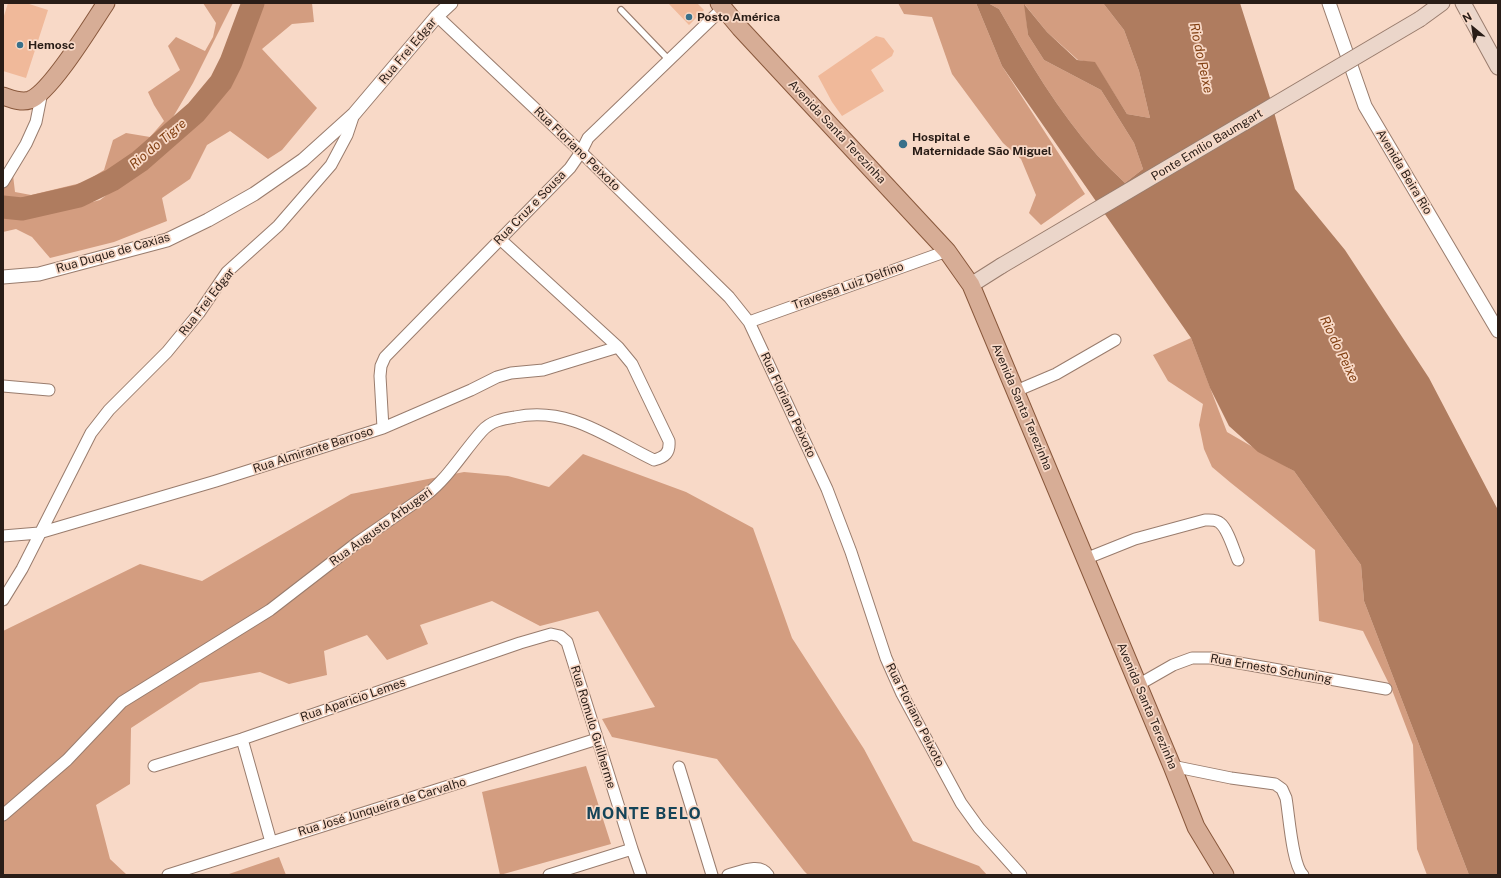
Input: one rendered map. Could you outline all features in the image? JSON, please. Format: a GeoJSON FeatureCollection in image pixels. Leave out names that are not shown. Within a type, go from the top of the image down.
{"type":"FeatureCollection","features":[{"type":"Feature","properties":{"kind":"main road"},"geometry":{"type":"LineString","coordinates":[[3,96],[20,101],[30,100],[42,92],[60,71],[106,3]]}},
{"type":"Feature","properties":{"kind":"main road","name":"Ponte Emílio Baumgart"},"geometry":{"type":"LineString","coordinates":[[970,285],[1420,19],[1442,3]]}},
{"type":"Feature","properties":{"kind":"main road"},"geometry":{"type":"LineString","coordinates":[[1463,3],[1498,67]]}},
{"type":"Feature","properties":{"kind":"main road","name":"Avenida Santa Terezinha"},"geometry":{"type":"LineString","coordinates":[[721,5],[740,28],[947,251],[970,285],[1016,391],[1196,827],[1225,875]]}},
{"type":"Feature","properties":{"kind":"street","name":"Rua Frei Edgar"},"geometry":{"type":"LineString","coordinates":[[3,600],[22,569],[39,533],[92,433],[104,416],[167,352],[228,272],[278,226],[331,166],[347,135],[354,114],[437,16],[451,3]]}},
{"type":"Feature","properties":{"kind":"street","name":"Avenida Beira Rio"},"geometry":{"type":"LineString","coordinates":[[1329,3],[1365,106],[1498,331]]}},
{"type":"Feature","properties":{"kind":"street","name":"Rua Cruz e Sousa"},"geometry":{"type":"LineString","coordinates":[[384,428],[380,376],[381,366],[385,357],[570,168],[581,152],[588,138],[669,60],[721,5]]}},
{"type":"Feature","properties":{"kind":"street","name":"Rua Floriano Peixoto"},"geometry":{"type":"LineString","coordinates":[[437,16],[581,152],[729,297],[749,322],[827,489],[851,552],[886,658],[902,694],[961,802],[980,828],[1021,875]]}},
{"type":"Feature","properties":{"kind":"street"},"geometry":{"type":"LineString","coordinates":[[3,182],[26,144],[36,122],[42,92]]}},
{"type":"Feature","properties":{"kind":"street","name":"Rua Duque de Caxias"},"geometry":{"type":"LineString","coordinates":[[3,277],[39,274],[167,240],[208,220],[254,194],[303,160],[354,114]]}},
{"type":"Feature","properties":{"kind":"street","name":"Rua Augusto Arbugeri"},"geometry":{"type":"LineString","coordinates":[[3,814],[67,760],[122,702],[270,610],[358,542],[432,490],[483,430],[492,423],[500,419],[524,415],[565,418],[591,427],[654,460],[662,458],[670,448],[669,441],[632,364],[618,347],[500,239]]}},
{"type":"Feature","properties":{"kind":"street","name":"Travessa Luiz Delfino"},"geometry":{"type":"LineString","coordinates":[[749,322],[947,251]]}},
{"type":"Feature","properties":{"kind":"street"},"geometry":{"type":"LineString","coordinates":[[1016,391],[1056,374],[1115,340]]}},
{"type":"Feature","properties":{"kind":"street","name":"Rua Almirante Barroso"},"geometry":{"type":"LineString","coordinates":[[3,536],[39,533],[216,481],[384,428],[497,377],[511,373],[543,370],[618,347]]}},
{"type":"Feature","properties":{"kind":"street"},"geometry":{"type":"LineString","coordinates":[[3,386],[49,390]]}},
{"type":"Feature","properties":{"kind":"street"},"geometry":{"type":"LineString","coordinates":[[1085,559],[1135,539],[1205,520],[1214,520],[1220,522],[1224,528],[1238,560]]}},
{"type":"Feature","properties":{"kind":"street","name":"Rua Aparicio Lemes"},"geometry":{"type":"LineString","coordinates":[[154,766],[242,739],[520,643],[551,634]]}},
{"type":"Feature","properties":{"kind":"street","name":"Rua Romulo Guilherme"},"geometry":{"type":"LineString","coordinates":[[551,634],[560,636],[567,642],[641,875]]}},
{"type":"Feature","properties":{"kind":"street","name":"Rua Ernesto Schuning"},"geometry":{"type":"LineString","coordinates":[[1138,685],[1173,665],[1192,658],[1211,658],[1386,689]]}},
{"type":"Feature","properties":{"kind":"street"},"geometry":{"type":"LineString","coordinates":[[242,739],[271,842]]}},
{"type":"Feature","properties":{"kind":"street","name":"Rua José Junqueira de Carvalho"},"geometry":{"type":"LineString","coordinates":[[168,875],[597,739]]}},
{"type":"Feature","properties":{"kind":"street"},"geometry":{"type":"LineString","coordinates":[[1172,766],[1231,778],[1275,784],[1282,789],[1286,798],[1296,861],[1300,872],[1303,875]]}},
{"type":"Feature","properties":{"kind":"street"},"geometry":{"type":"LineString","coordinates":[[679,767],[712,875]]}},
{"type":"Feature","properties":{"kind":"street"},"geometry":{"type":"LineString","coordinates":[[549,875],[632,849]]}},
{"type":"Feature","properties":{"kind":"street"},"geometry":{"type":"LineString","coordinates":[[728,875],[755,868],[761,868],[768,875]]}},
{"type":"Feature","properties":{"kind":"lane"},"geometry":{"type":"LineString","coordinates":[[621,10],[669,60]]}},
{"type":"Feature","properties":{"kind":"shaded area"},"geometry":{"type":"Polygon","coordinates":[[[203,3],[233,3],[193,83],[162,136],[135,159],[99,181],[42,202],[3,204],[3,189],[13,175],[15,192],[31,195],[85,182],[104,170],[113,140],[126,133],[150,137],[164,121],[148,92],[180,70],[168,46],[176,37],[205,51],[213,37],[216,23],[203,3]]]}},
{"type":"Feature","properties":{"kind":"shaded area"},"geometry":{"type":"Polygon","coordinates":[[[256,3],[312,3],[314,22],[292,24],[262,49],[317,108],[282,150],[268,159],[230,131],[207,145],[190,179],[162,198],[167,221],[114,242],[50,258],[32,237],[16,229],[3,232],[3,216],[50,213],[100,200],[145,166],[223,87],[237,58],[256,3]]]}},
{"type":"Feature","properties":{"kind":"shaded area"},"geometry":{"type":"Polygon","coordinates":[[[898,3],[976,3],[1002,66],[1085,194],[1041,225],[1029,213],[1036,195],[1021,159],[1003,143],[952,74],[932,17],[904,14],[898,3]]]}},
{"type":"Feature","properties":{"kind":"shaded area"},"geometry":{"type":"Polygon","coordinates":[[[988,3],[1103,3],[1124,30],[1139,71],[1150,118],[1127,114],[1095,63],[1078,60],[1047,32],[1025,5],[1028,35],[1044,60],[1101,90],[1134,143],[1143,169],[1125,183],[1100,159],[1056,103],[1032,66],[999,9],[988,3]]]}},
{"type":"Feature","properties":{"kind":"shaded area"},"geometry":{"type":"Polygon","coordinates":[[[1191,338],[1227,432],[1294,471],[1361,565],[1364,601],[1469,875],[1427,875],[1417,849],[1413,745],[1392,690],[1363,631],[1319,621],[1315,550],[1212,467],[1204,449],[1199,425],[1203,404],[1168,381],[1153,355],[1191,338]]]}},
{"type":"Feature","properties":{"kind":"shaded area"},"geometry":{"type":"Polygon","coordinates":[[[583,454],[686,492],[753,528],[792,638],[864,749],[913,841],[979,866],[987,875],[808,875],[717,759],[612,737],[602,719],[655,707],[598,611],[540,626],[492,601],[420,625],[428,644],[387,660],[367,635],[324,651],[327,675],[289,684],[260,672],[200,683],[131,728],[130,784],[96,805],[110,859],[127,875],[3,875],[3,631],[140,564],[202,581],[351,494],[464,472],[508,476],[549,487],[583,454]]]}},
{"type":"Feature","properties":{"kind":"shaded area"},"geometry":{"type":"Polygon","coordinates":[[[586,766],[611,844],[500,875],[482,792],[586,766]]]}},
{"type":"Feature","properties":{"kind":"shaded area"},"geometry":{"type":"Polygon","coordinates":[[[279,857],[286,875],[226,875],[279,857]]]}},
{"type":"Feature","properties":{"kind":"water","name":"Rio do Peixe"},"geometry":{"type":"Polygon","coordinates":[[[976,3],[988,3],[999,9],[1032,66],[1069,121],[1097,155],[1125,183],[1143,169],[1134,143],[1101,90],[1044,60],[1028,35],[1024,4],[1047,32],[1077,60],[1095,62],[1127,114],[1150,118],[1139,71],[1124,30],[1103,3],[1240,3],[1271,101],[1295,189],[1345,250],[1429,378],[1498,510],[1498,875],[1469,875],[1364,601],[1361,565],[1294,471],[1258,452],[1229,426],[1210,388],[1191,338],[1002,66],[976,3]]]}},
{"type":"Feature","properties":{"kind":"building","name":"Hemosc"},"geometry":{"type":"Polygon","coordinates":[[[8,3],[26,3],[48,10],[26,78],[3,71],[3,19],[8,3]]]}},
{"type":"Feature","properties":{"kind":"building","name":"Posto América"},"geometry":{"type":"Polygon","coordinates":[[[668,3],[697,3],[704,10],[689,25],[668,3]]]}},
{"type":"Feature","properties":{"kind":"building"},"geometry":{"type":"Polygon","coordinates":[[[876,36],[884,38],[894,51],[892,56],[871,70],[884,91],[842,116],[832,102],[818,76],[876,36]]]}},
{"type":"Feature","properties":{"kind":"waterway","name":"Rio do Tigre"},"geometry":{"type":"LineString","coordinates":[[3,207],[22,209],[79,196],[112,180],[140,161],[196,112],[221,82],[231,62],[253,3]]}},
{"type":"Feature","properties":{"kind":"place","name":"Posto América"},"geometry":{"type":"Point","coordinates":[689,17]}},
{"type":"Feature","properties":{"kind":"place","name":"Hemosc"},"geometry":{"type":"Point","coordinates":[20,45]}},
{"type":"Feature","properties":{"kind":"place","name":"Hospital e Maternidade São Miguel"},"geometry":{"type":"Point","coordinates":[903,144]}},
{"type":"Feature","properties":{"kind":"district","name":"MONTE BELO"},"geometry":{"type":"Point","coordinates":[644,814]}}]}
